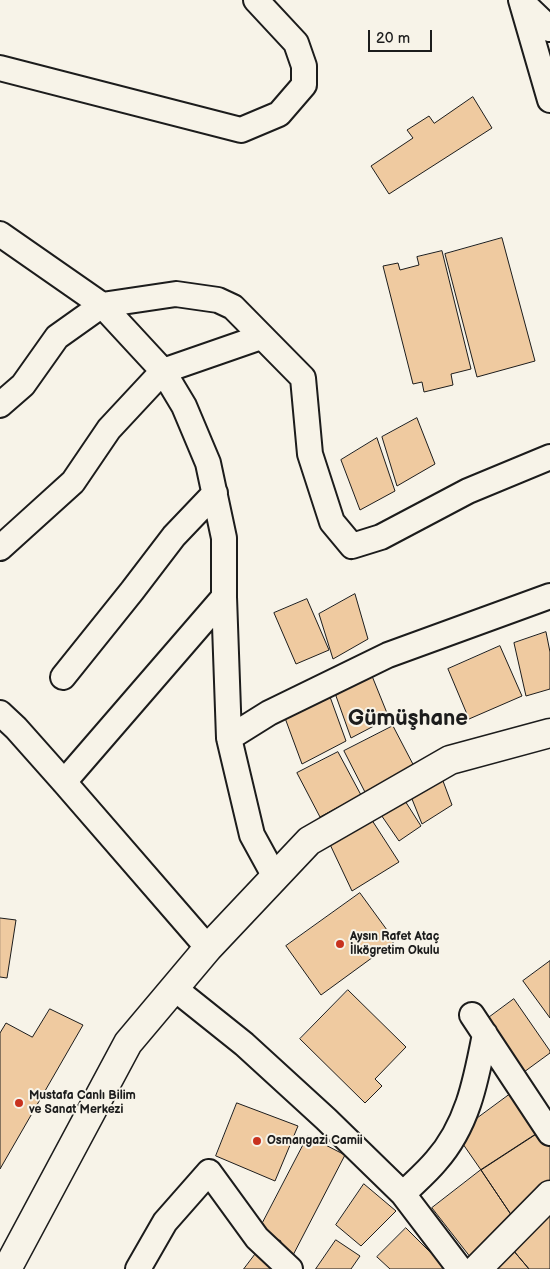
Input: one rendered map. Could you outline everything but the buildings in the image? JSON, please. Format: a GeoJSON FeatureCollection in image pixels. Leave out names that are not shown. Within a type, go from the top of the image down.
{"type":"FeatureCollection","features":[{"type":"Feature","properties":{"kind":"main road"},"geometry":{"type":"LineString","coordinates":[[7,1269],[128,1042],[208,948],[309,842],[450,760],[550,733]]}},
{"type":"Feature","properties":{"kind":"main road"},"geometry":{"type":"LineString","coordinates":[[477,1269],[550,1195]]}},
{"type":"Feature","properties":{"kind":"street"},"geometry":{"type":"LineString","coordinates":[[0,68],[241,130],[280,114],[304,86],[304,66],[296,43],[256,0]]}},
{"type":"Feature","properties":{"kind":"street"},"geometry":{"type":"LineString","coordinates":[[520,0],[550,29]]}},
{"type":"Feature","properties":{"kind":"street"},"geometry":{"type":"LineString","coordinates":[[520,0],[550,100]]}},
{"type":"Feature","properties":{"kind":"street"},"geometry":{"type":"LineString","coordinates":[[0,234],[102,305],[163,371],[184,406],[208,462],[224,538],[229,738],[252,835],[275,877]]}},
{"type":"Feature","properties":{"kind":"street"},"geometry":{"type":"LineString","coordinates":[[0,405],[23,385],[58,337],[102,305],[176,294],[218,300],[233,308],[303,378],[310,454],[332,522],[352,546],[381,537],[468,491],[550,457]]}},
{"type":"Feature","properties":{"kind":"street"},"geometry":{"type":"LineString","coordinates":[[0,548],[73,482],[109,429],[163,371],[261,336]]}},
{"type":"Feature","properties":{"kind":"street"},"geometry":{"type":"LineString","coordinates":[[63,677],[132,592],[174,536],[215,493]]}},
{"type":"Feature","properties":{"kind":"street"},"geometry":{"type":"LineString","coordinates":[[229,738],[270,713],[388,655],[550,596]]}},
{"type":"Feature","properties":{"kind":"street"},"geometry":{"type":"LineString","coordinates":[[64,782],[224,597]]}},
{"type":"Feature","properties":{"kind":"street"},"geometry":{"type":"LineString","coordinates":[[0,713],[16,728],[64,782],[208,948]]}},
{"type":"Feature","properties":{"kind":"street"},"geometry":{"type":"LineString","coordinates":[[174,988],[244,1044],[326,1119],[403,1194],[460,1269]]}},
{"type":"Feature","properties":{"kind":"street"},"geometry":{"type":"LineString","coordinates":[[403,1194],[436,1162],[463,1120],[475,1086],[479,1024],[550,1133]]}},
{"type":"Feature","properties":{"kind":"street"},"geometry":{"type":"LineString","coordinates":[[138,1269],[165,1222],[209,1172],[257,1238],[290,1269]]}},
{"type":"Feature","properties":{"kind":"place","name":"Aysın Rafet Ataç İlkögretim Okulu"},"geometry":{"type":"Point","coordinates":[340,944]}},
{"type":"Feature","properties":{"kind":"place","name":"Mustafa Canlı Bilim ve Sanat Merkezi"},"geometry":{"type":"Point","coordinates":[19,1103]}},
{"type":"Feature","properties":{"kind":"place","name":"Osmangazi Camii"},"geometry":{"type":"Point","coordinates":[257,1141]}},
{"type":"Feature","properties":{"kind":"district","name":"Gümüşhane"},"geometry":{"type":"Point","coordinates":[408,719]}}]}
